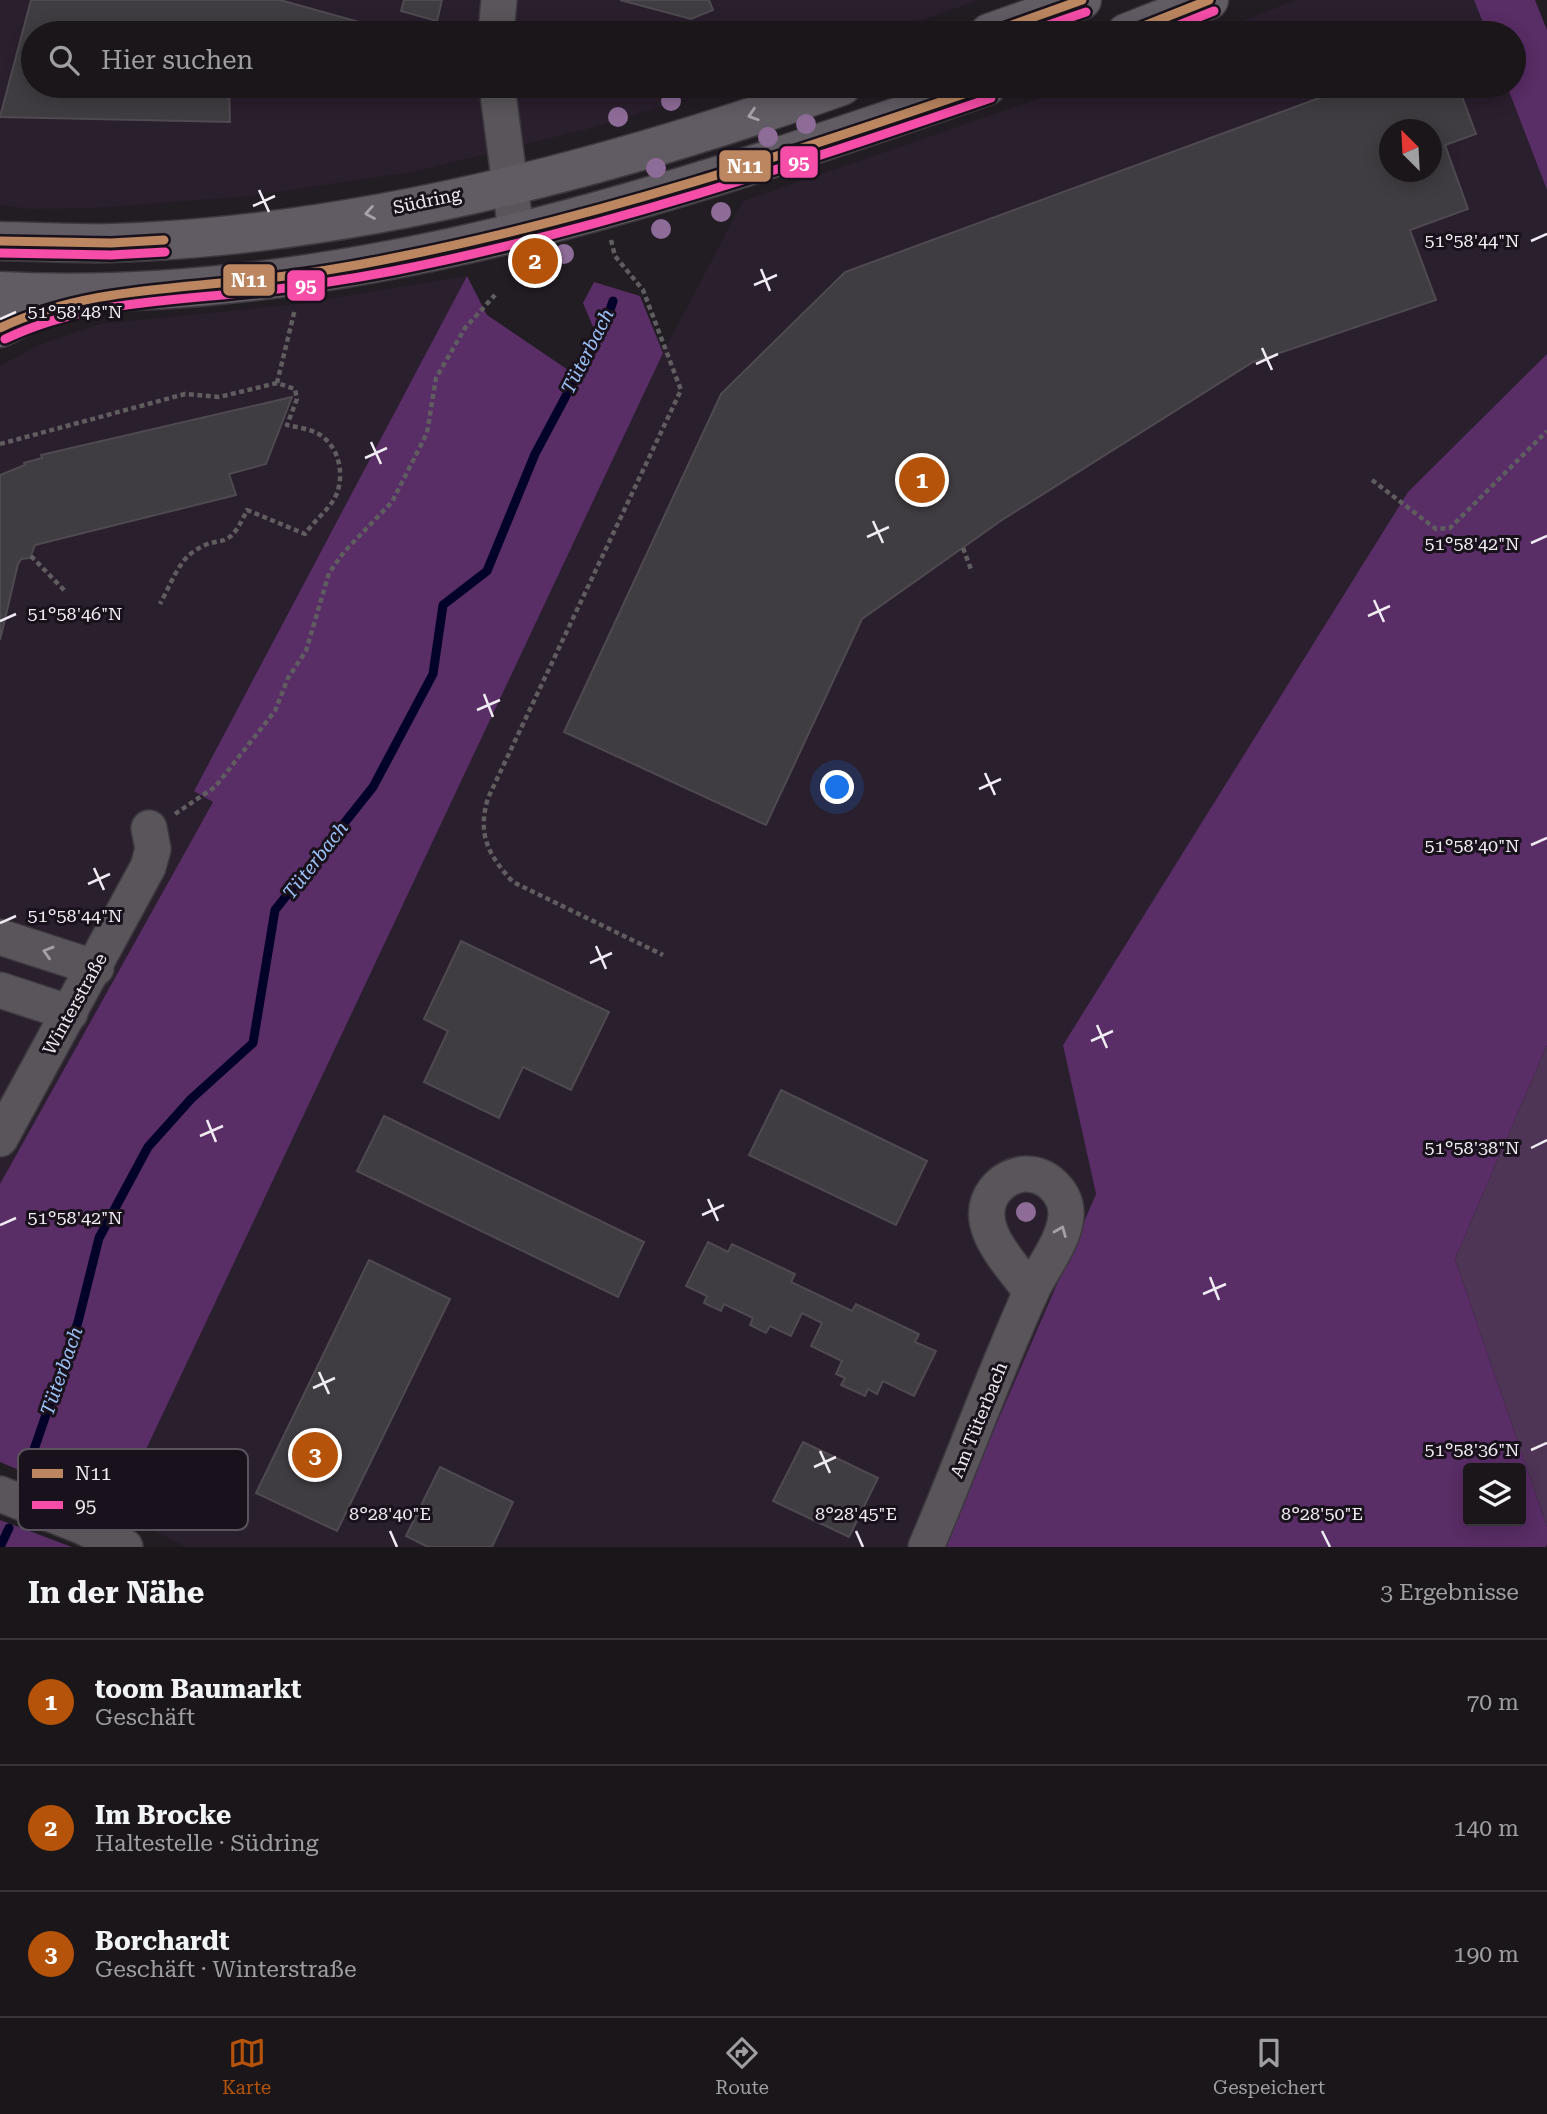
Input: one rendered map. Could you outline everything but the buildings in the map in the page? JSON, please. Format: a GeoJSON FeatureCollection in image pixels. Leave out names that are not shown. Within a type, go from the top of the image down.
{"type":"FeatureCollection","features":[{"type":"Feature","properties":{"kind":"main road"},"geometry":{"type":"LineString","coordinates":[[1023,21],[1082,0]]}},
{"type":"Feature","properties":{"kind":"main road"},"geometry":{"type":"LineString","coordinates":[[1156,21],[1209,0]]}},
{"type":"Feature","properties":{"kind":"main road","name":"Südring"},"geometry":{"type":"LineString","coordinates":[[0,241],[111,243],[243,231],[349,217],[580,167],[803,98]]}},
{"type":"Feature","properties":{"kind":"main road"},"geometry":{"type":"LineString","coordinates":[[0,291],[108,292],[274,278],[367,264],[516,231],[709,178],[952,98]]}},
{"type":"Feature","properties":{"kind":"main road"},"geometry":{"type":"LineString","coordinates":[[0,328],[41,307],[108,292]]}},
{"type":"Feature","properties":{"kind":"street"},"geometry":{"type":"LineString","coordinates":[[497,21],[499,0]]}},
{"type":"Feature","properties":{"kind":"street"},"geometry":{"type":"LineString","coordinates":[[498,98],[516,231]]}},
{"type":"Feature","properties":{"kind":"street","name":"Winterstraße"},"geometry":{"type":"LineString","coordinates":[[0,1139],[96,968],[148,867],[153,849],[149,828]]}},
{"type":"Feature","properties":{"kind":"street"},"geometry":{"type":"LineString","coordinates":[[0,937],[96,968]]}},
{"type":"Feature","properties":{"kind":"street"},"geometry":{"type":"LineString","coordinates":[[0,990],[70,1013]]}},
{"type":"Feature","properties":{"kind":"street","name":"Am Tüterbach"},"geometry":{"type":"LineString","coordinates":[[926,1547],[1031,1292]]}},
{"type":"Feature","properties":{"kind":"street"},"geometry":{"type":"LineString","coordinates":[[0,1494],[18,1502]]}},
{"type":"Feature","properties":{"kind":"street"},"geometry":{"type":"LineString","coordinates":[[85,1530],[125,1547]]}},
{"type":"Feature","properties":{"kind":"path"},"geometry":{"type":"LineString","coordinates":[[610,236],[615,256],[643,290],[681,390],[494,785],[482,818],[484,839],[499,867],[513,882],[663,954]]}},
{"type":"Feature","properties":{"kind":"path"},"geometry":{"type":"LineString","coordinates":[[149,828],[196,802],[215,787],[275,711],[288,678],[306,651],[329,573],[344,552],[392,502],[427,433],[436,378],[465,328],[495,295]]}},
{"type":"Feature","properties":{"kind":"path"},"geometry":{"type":"LineString","coordinates":[[277,383],[296,304]]}},
{"type":"Feature","properties":{"kind":"path"},"geometry":{"type":"LineString","coordinates":[[0,444],[185,394],[219,397],[277,383],[295,388],[297,399],[287,425],[310,430],[324,438],[335,453],[341,482],[334,499],[305,534],[247,510],[234,535],[227,541],[195,550],[187,558],[160,604]]}},
{"type":"Feature","properties":{"kind":"path"},"geometry":{"type":"LineString","coordinates":[[1372,480],[1436,529],[1450,528],[1547,431]]}},
{"type":"Feature","properties":{"kind":"path"},"geometry":{"type":"LineString","coordinates":[[963,548],[972,572]]}},
{"type":"Feature","properties":{"kind":"path"},"geometry":{"type":"LineString","coordinates":[[31,556],[65,591]]}},
{"type":"Feature","properties":{"kind":"shaded area"},"geometry":{"type":"Polygon","coordinates":[[[0,0],[979,0],[919,21],[21,21],[21,98],[689,98],[587,129],[417,171],[250,196],[94,208],[30,209],[0,205],[0,0]]]}},
{"type":"Feature","properties":{"kind":"shaded area"},"geometry":{"type":"Polygon","coordinates":[[[1296,0],[1474,0],[1482,21],[1242,21],[1296,0]]]}},
{"type":"Feature","properties":{"kind":"shaded area"},"geometry":{"type":"Polygon","coordinates":[[[1474,0],[1535,0],[1547,30],[1547,190],[1512,98],[1526,98],[1526,21],[1482,21],[1474,0]]]}},
{"type":"Feature","properties":{"kind":"shaded area"},"geometry":{"type":"Polygon","coordinates":[[[1041,98],[1512,98],[1547,190],[1547,354],[1408,493],[1063,1045],[1096,1194],[943,1547],[186,1547],[153,1530],[248,1530],[248,1449],[146,1449],[663,353],[743,201],[1041,98]]]}},
{"type":"Feature","properties":{"kind":"shaded area"},"geometry":{"type":"Polygon","coordinates":[[[467,276],[194,790],[213,801],[0,1184],[0,366],[36,346],[100,324],[297,304],[467,276]]]}},
{"type":"Feature","properties":{"kind":"shaded area"},"geometry":{"type":"Polygon","coordinates":[[[467,276],[487,315],[580,378],[601,346],[583,303],[594,282],[640,296],[663,353],[146,1449],[18,1449],[18,1470],[0,1462],[0,1184],[213,802],[194,791],[467,276]]]}},
{"type":"Feature","properties":{"kind":"shaded area"},"geometry":{"type":"Polygon","coordinates":[[[1547,354],[1547,1045],[1455,1259],[1525,1463],[1463,1463],[1463,1526],[1526,1526],[1526,1466],[1547,1527],[1546,1547],[943,1547],[1096,1194],[1063,1045],[1408,492],[1547,354]]]}},
{"type":"Feature","properties":{"kind":"shaded area"},"geometry":{"type":"Polygon","coordinates":[[[1547,1045],[1547,1527],[1526,1463],[1455,1259],[1547,1045]]]}},
{"type":"Feature","properties":{"kind":"shaded area"},"geometry":{"type":"Polygon","coordinates":[[[0,1520],[18,1527],[18,1530],[27,1530],[72,1547],[0,1547],[0,1520]]]}},
{"type":"Feature","properties":{"kind":"waterway","name":"Tüterbach"},"geometry":{"type":"LineString","coordinates":[[34,1449],[78,1322],[99,1238],[148,1147],[191,1099],[253,1043],[275,910],[373,787],[433,674],[443,605],[487,571],[535,454],[607,319],[613,301]]}},
{"type":"Feature","properties":{"kind":"waterway","name":"Tüterbach"},"geometry":{"type":"LineString","coordinates":[[0,1547],[9,1528]]}},
{"type":"Feature","properties":{"kind":"transit line","name":"N11"},"geometry":{"type":"LineString","coordinates":[[1023,21],[1082,0]]}},
{"type":"Feature","properties":{"kind":"transit line","name":"N11"},"geometry":{"type":"LineString","coordinates":[[1156,21],[1209,0]]}},
{"type":"Feature","properties":{"kind":"transit line","name":"95"},"geometry":{"type":"LineString","coordinates":[[1189,21],[1214,11]]}},
{"type":"Feature","properties":{"kind":"transit line","name":"95"},"geometry":{"type":"LineString","coordinates":[[1060,21],[1086,12]]}},
{"type":"Feature","properties":{"kind":"transit line","name":"N11"},"geometry":{"type":"LineString","coordinates":[[0,328],[28,316],[85,300],[333,269],[544,224],[693,182],[952,98]]}},
{"type":"Feature","properties":{"kind":"transit line","name":"95"},"geometry":{"type":"LineString","coordinates":[[5,339],[32,327],[88,311],[353,278],[545,237],[769,172],[991,98]]}},
{"type":"Feature","properties":{"kind":"transit line","name":"N11"},"geometry":{"type":"LineString","coordinates":[[0,241],[111,243],[164,240]]}},
{"type":"Feature","properties":{"kind":"transit line","name":"95"},"geometry":{"type":"LineString","coordinates":[[0,253],[111,255],[165,252]]}},
{"type":"Feature","properties":{"kind":"place","name":"Im Brocke"},"geometry":{"type":"Point","coordinates":[535,261]}},
{"type":"Feature","properties":{"kind":"place","name":"toom Baumarkt"},"geometry":{"type":"Point","coordinates":[922,480]}},
{"type":"Feature","properties":{"kind":"place","name":"Borchardt"},"geometry":{"type":"Point","coordinates":[315,1455]}}]}
